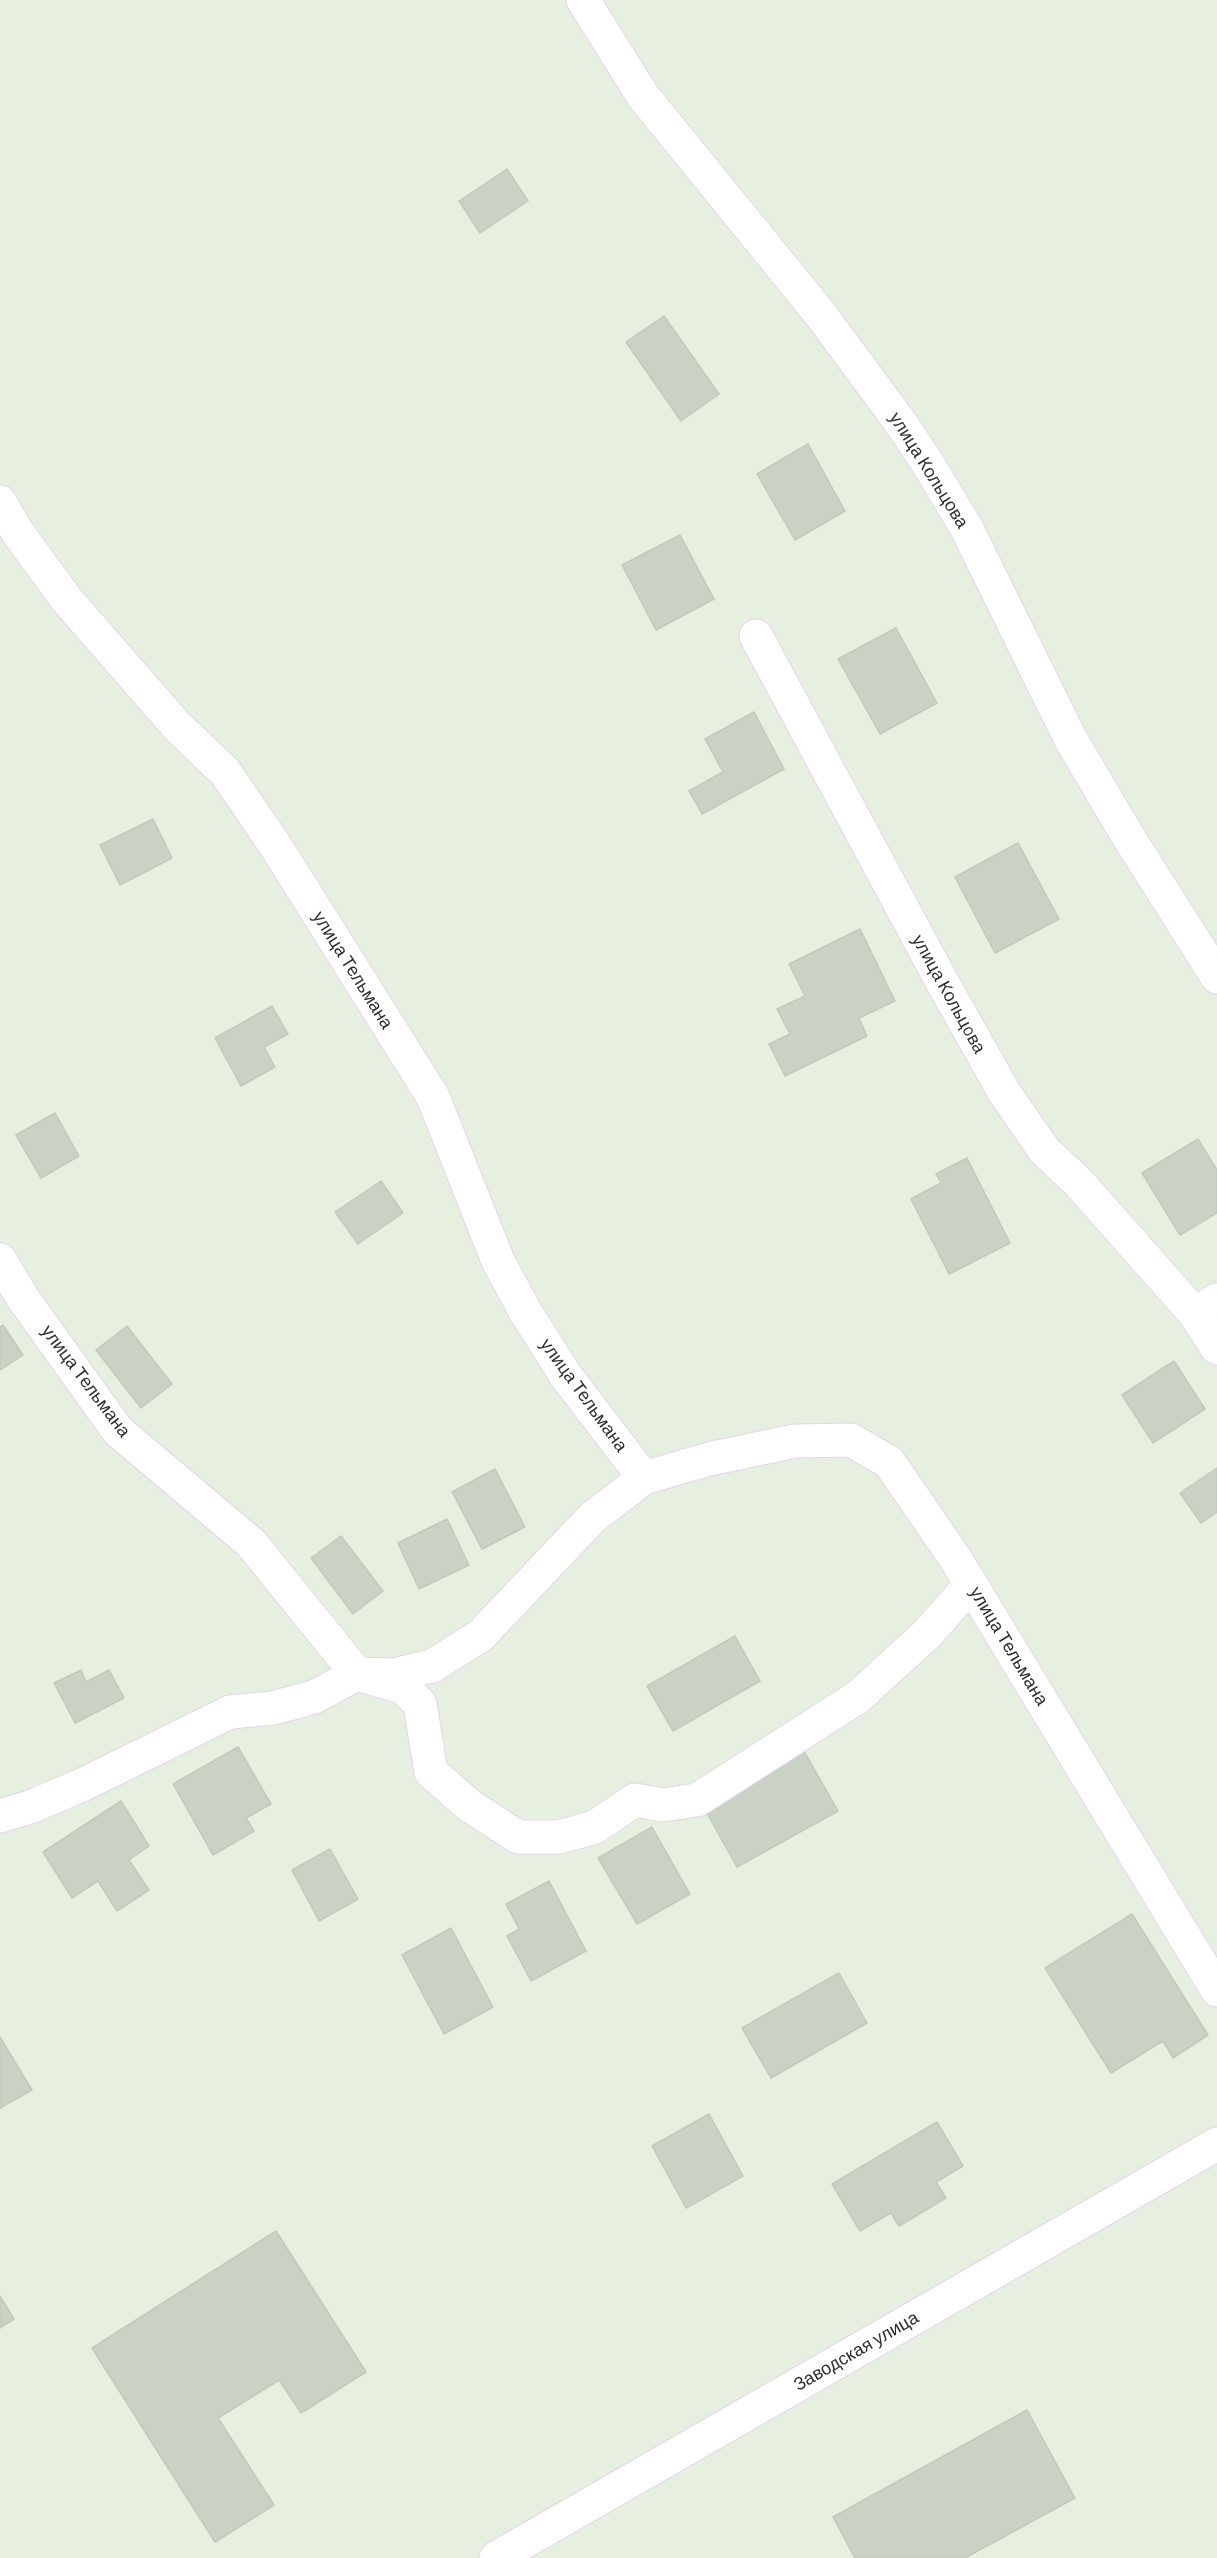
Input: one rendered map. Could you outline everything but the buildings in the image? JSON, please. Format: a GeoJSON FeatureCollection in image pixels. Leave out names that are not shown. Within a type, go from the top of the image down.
{"type":"FeatureCollection","features":[{"type":"Feature","properties":{"kind":"street","name":"улица Кольцова"},"geometry":{"type":"LineString","coordinates":[[583,0],[642,96],[821,315],[903,426],[928,464],[966,527],[1070,738],[1126,833],[1217,977]]}},
{"type":"Feature","properties":{"kind":"street","name":"улица Тельмана"},"geometry":{"type":"LineString","coordinates":[[0,502],[18,533],[67,600],[177,726],[225,772],[275,845],[434,1097],[498,1261],[525,1311],[566,1376],[644,1478]]}},
{"type":"Feature","properties":{"kind":"street","name":"улица Кольцoва"},"geometry":{"type":"LineString","coordinates":[[756,636],[1004,1092],[1044,1150],[1206,1307]]}},
{"type":"Feature","properties":{"kind":"street","name":"улица Тельмана"},"geometry":{"type":"LineString","coordinates":[[0,1260],[22,1297],[118,1431],[251,1543],[357,1674]]}},
{"type":"Feature","properties":{"kind":"street"},"geometry":{"type":"LineString","coordinates":[[1206,1307],[1217,1348]]}},
{"type":"Feature","properties":{"kind":"street","name":"улица Тельмана"},"geometry":{"type":"LineString","coordinates":[[0,1816],[30,1807],[82,1785],[230,1712],[273,1708],[314,1697],[357,1674],[393,1675],[432,1666],[480,1636],[592,1518],[644,1478],[709,1459],[795,1441],[851,1440],[889,1462],[971,1584],[1217,1990]]}},
{"type":"Feature","properties":{"kind":"street"},"geometry":{"type":"LineString","coordinates":[[357,1674],[403,1687],[420,1704],[431,1772],[470,1806],[518,1836],[559,1837],[595,1827],[635,1800],[663,1805],[697,1800],[858,1697],[928,1633],[971,1584]]}},
{"type":"Feature","properties":{"kind":"street","name":"Заводская улица"},"geometry":{"type":"LineString","coordinates":[[496,2558],[1217,2144]]}}]}
